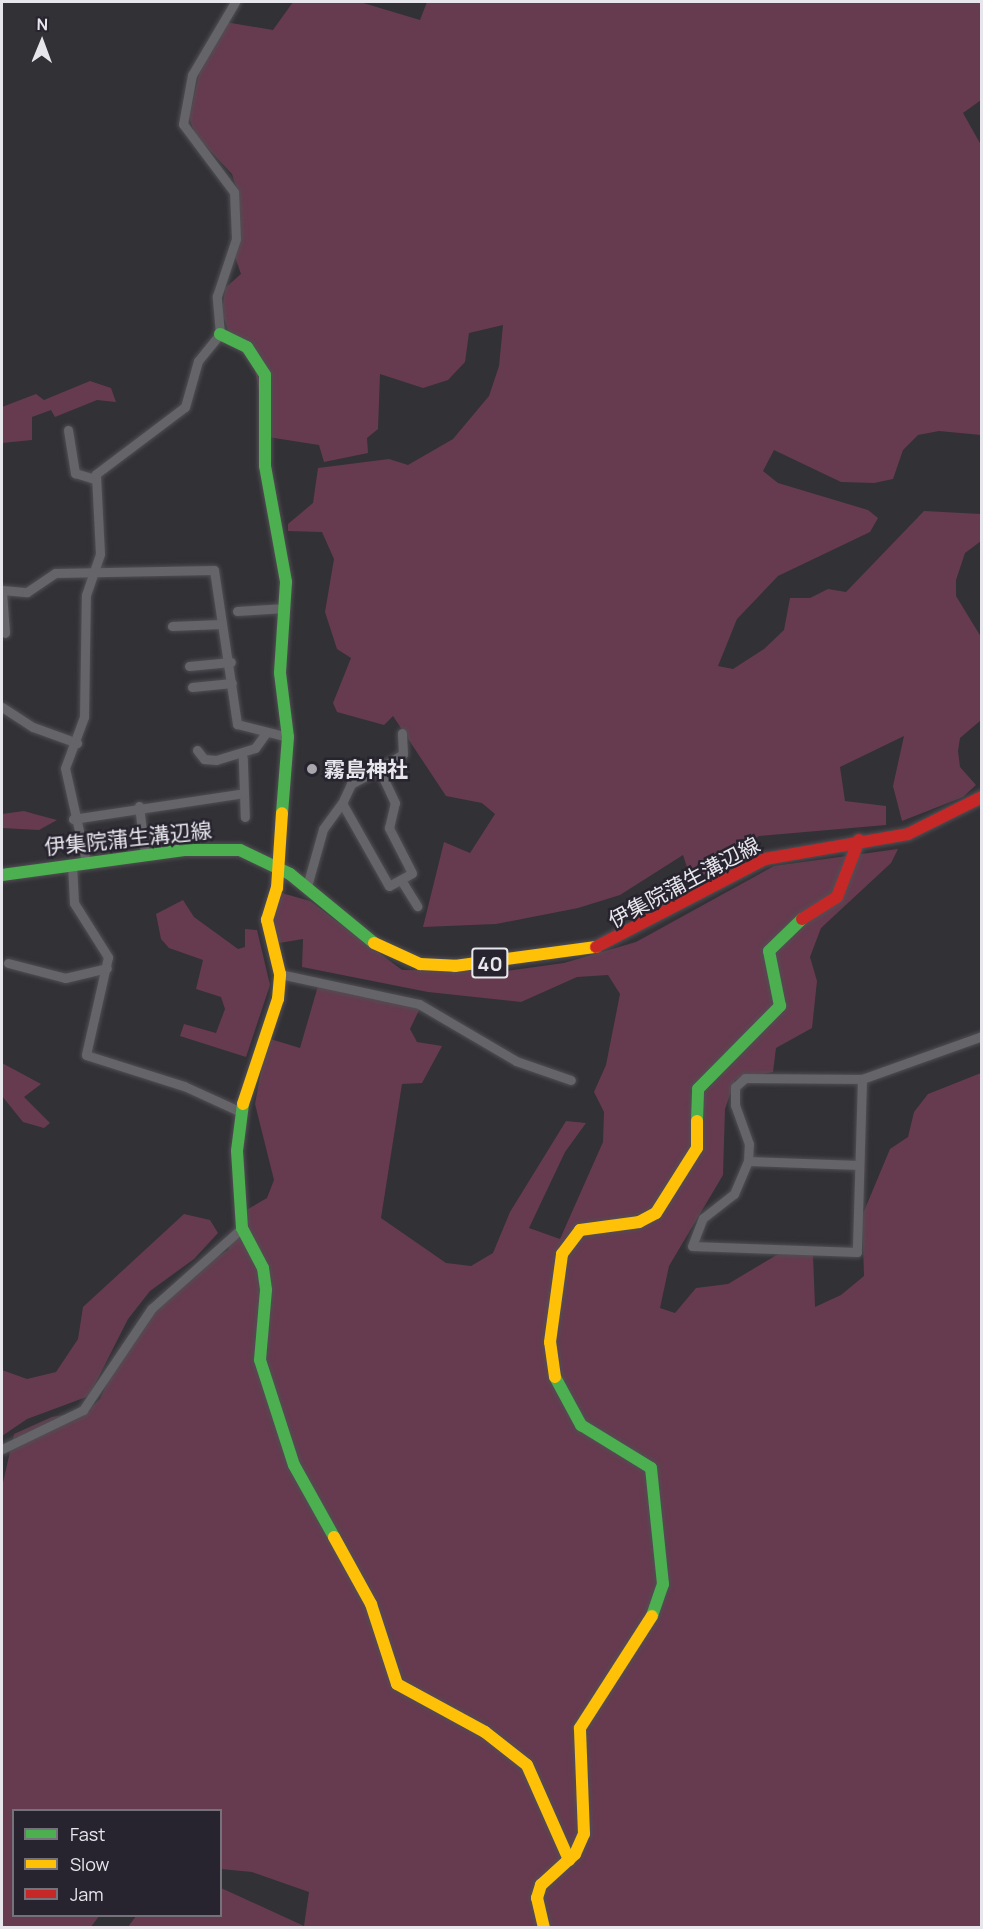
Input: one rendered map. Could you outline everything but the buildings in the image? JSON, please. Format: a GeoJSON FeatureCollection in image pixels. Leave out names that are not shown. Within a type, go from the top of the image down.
{"type":"FeatureCollection","features":[{"type":"Feature","properties":{"kind":"street"},"geometry":{"type":"LineString","coordinates":[[95,479],[185,407],[198,361],[220,334],[217,296],[236,239],[234,192],[183,124],[192,75],[235,2]]}},
{"type":"Feature","properties":{"kind":"street"},"geometry":{"type":"LineString","coordinates":[[220,334],[247,347],[265,375],[265,466],[286,582],[280,673],[288,737],[278,867],[267,920],[280,974],[278,999],[241,1113],[237,1151],[242,1228],[263,1268],[266,1290],[258,1336],[273,1408],[311,1499],[371,1604],[391,1675],[397,1684],[485,1731],[527,1765],[543,1791],[569,1860]]}},
{"type":"Feature","properties":{"kind":"street"},"geometry":{"type":"LineString","coordinates":[[68,430],[75,473],[95,479]]}},
{"type":"Feature","properties":{"kind":"street"},"geometry":{"type":"LineString","coordinates":[[86,862],[73,819],[65,768],[77,742],[84,717],[84,620],[92,576],[100,554],[95,479]]}},
{"type":"Feature","properties":{"kind":"street"},"geometry":{"type":"LineString","coordinates":[[5,633],[2,591],[27,592],[55,573],[92,576],[214,570],[221,624],[231,662],[237,724],[288,737]]}},
{"type":"Feature","properties":{"kind":"street"},"geometry":{"type":"LineString","coordinates":[[237,611],[285,608]]}},
{"type":"Feature","properties":{"kind":"street"},"geometry":{"type":"LineString","coordinates":[[172,626],[221,624]]}},
{"type":"Feature","properties":{"kind":"street"},"geometry":{"type":"LineString","coordinates":[[189,666],[231,662]]}},
{"type":"Feature","properties":{"kind":"street"},"geometry":{"type":"LineString","coordinates":[[192,687],[232,682]]}},
{"type":"Feature","properties":{"kind":"street"},"geometry":{"type":"LineString","coordinates":[[2,707],[33,727],[77,742]]}},
{"type":"Feature","properties":{"kind":"street"},"geometry":{"type":"LineString","coordinates":[[197,750],[204,759],[216,760],[255,748],[266,733]]}},
{"type":"Feature","properties":{"kind":"street"},"geometry":{"type":"LineString","coordinates":[[307,886],[323,829],[342,803],[351,784],[403,754],[402,733]]}},
{"type":"Feature","properties":{"kind":"street"},"geometry":{"type":"LineString","coordinates":[[243,758],[244,817]]}},
{"type":"Feature","properties":{"kind":"street"},"geometry":{"type":"LineString","coordinates":[[342,803],[389,886],[412,873],[388,828],[395,803],[379,769]]}},
{"type":"Feature","properties":{"kind":"street"},"geometry":{"type":"LineString","coordinates":[[73,819],[139,806],[244,793]]}},
{"type":"Feature","properties":{"kind":"street","name":"伊集院蒲生溝辺線"},"geometry":{"type":"LineString","coordinates":[[2,875],[86,862],[214,847],[240,850],[278,867],[307,886],[364,937],[394,954],[420,964],[492,963],[603,946],[765,859],[934,826],[981,797]]}},
{"type":"Feature","properties":{"kind":"street"},"geometry":{"type":"LineString","coordinates":[[139,806],[145,855]]}},
{"type":"Feature","properties":{"kind":"street"},"geometry":{"type":"LineString","coordinates":[[544,1928],[537,1898],[541,1885],[569,1860],[584,1834],[580,1728],[656,1610],[663,1584],[651,1468],[581,1425],[556,1380],[550,1342],[555,1278],[562,1254],[580,1230],[645,1220],[670,1196],[697,1148],[698,1089],[780,1006],[769,951],[789,927],[837,897],[859,840]]}},
{"type":"Feature","properties":{"kind":"street"},"geometry":{"type":"LineString","coordinates":[[72,864],[74,903],[94,930],[107,968],[86,1055],[184,1086],[241,1113]]}},
{"type":"Feature","properties":{"kind":"street"},"geometry":{"type":"LineString","coordinates":[[401,879],[417,906]]}},
{"type":"Feature","properties":{"kind":"street"},"geometry":{"type":"LineString","coordinates":[[8,963],[65,978],[107,968]]}},
{"type":"Feature","properties":{"kind":"street"},"geometry":{"type":"LineString","coordinates":[[280,974],[419,1004],[516,1060],[571,1080]]}},
{"type":"Feature","properties":{"kind":"street"},"geometry":{"type":"LineString","coordinates":[[862,1079],[857,1252],[692,1246],[703,1218],[734,1194],[748,1161],[749,1144],[735,1105],[735,1088],[745,1078],[862,1079],[981,1036]]}},
{"type":"Feature","properties":{"kind":"street"},"geometry":{"type":"LineString","coordinates":[[748,1161],[859,1165]]}},
{"type":"Feature","properties":{"kind":"street"},"geometry":{"type":"LineString","coordinates":[[2,1449],[82,1410],[150,1309],[242,1228]]}},
{"type":"Feature","properties":{"kind":"shaded area"},"geometry":{"type":"Polygon","coordinates":[[[293,2],[360,2],[420,20],[427,2],[981,2],[981,100],[963,113],[981,145],[981,435],[939,431],[918,435],[903,450],[893,479],[874,483],[841,482],[774,450],[763,471],[778,483],[868,510],[878,518],[870,532],[778,576],[737,619],[718,666],[733,669],[764,649],[784,630],[790,598],[810,598],[828,589],[846,592],[924,511],[981,514],[981,541],[965,553],[956,580],[956,596],[981,637],[981,720],[960,738],[958,751],[960,767],[976,785],[963,797],[902,821],[893,786],[904,736],[840,767],[845,801],[886,806],[886,825],[759,836],[692,883],[683,855],[620,895],[578,908],[496,924],[423,927],[444,842],[470,853],[495,814],[482,803],[446,796],[393,716],[384,725],[337,712],[333,703],[351,658],[337,649],[325,612],[334,559],[322,532],[288,531],[288,524],[313,503],[318,468],[389,459],[408,465],[453,439],[489,396],[499,366],[503,325],[469,333],[465,362],[448,380],[423,388],[380,374],[378,429],[367,438],[368,453],[324,462],[319,445],[268,437],[252,355],[230,337],[222,312],[225,288],[241,274],[235,257],[238,194],[232,174],[196,136],[189,118],[199,74],[225,22],[273,30],[293,2]]]}},
{"type":"Feature","properties":{"kind":"shaded area"},"geometry":{"type":"Polygon","coordinates":[[[90,381],[111,388],[116,402],[97,400],[55,417],[51,410],[32,417],[32,440],[2,443],[2,407],[36,394],[44,400],[90,381]]]}},
{"type":"Feature","properties":{"kind":"shaded area"},"geometry":{"type":"Polygon","coordinates":[[[24,811],[57,820],[39,830],[2,828],[2,814],[24,811]]]}},
{"type":"Feature","properties":{"kind":"shaded area"},"geometry":{"type":"Polygon","coordinates":[[[898,849],[891,863],[821,928],[810,957],[817,981],[812,1028],[776,1048],[773,1072],[735,1080],[725,1109],[723,1175],[669,1266],[660,1308],[675,1313],[696,1288],[728,1284],[790,1247],[813,1255],[815,1307],[841,1295],[864,1276],[862,1216],[890,1149],[908,1137],[914,1112],[928,1094],[981,1073],[981,1927],[128,1927],[135,1917],[222,1917],[222,1888],[304,1926],[309,1892],[252,1872],[222,1869],[222,1809],[12,1809],[12,1917],[98,1917],[91,1927],[2,1928],[2,1487],[14,1434],[52,1417],[87,1411],[100,1399],[128,1336],[178,1282],[228,1250],[243,1212],[267,1198],[274,1180],[255,1104],[267,1038],[300,1048],[318,986],[421,1006],[410,1029],[417,1042],[442,1046],[422,1083],[402,1084],[381,1218],[446,1263],[471,1266],[493,1253],[510,1212],[566,1121],[586,1123],[565,1152],[529,1228],[560,1239],[603,1142],[604,1112],[594,1092],[606,1065],[620,994],[608,975],[577,977],[521,1002],[428,992],[302,967],[303,939],[273,944],[265,918],[278,892],[310,901],[402,970],[507,971],[564,963],[636,942],[774,866],[898,849]]]}},
{"type":"Feature","properties":{"kind":"shaded area"},"geometry":{"type":"Polygon","coordinates":[[[183,900],[194,917],[238,949],[245,947],[245,929],[257,930],[270,985],[246,1057],[180,1036],[184,1024],[216,1033],[225,1009],[221,997],[196,989],[203,960],[169,948],[161,939],[156,914],[183,900]]]}},
{"type":"Feature","properties":{"kind":"shaded area"},"geometry":{"type":"Polygon","coordinates":[[[2,1063],[41,1084],[24,1097],[50,1123],[44,1128],[23,1122],[2,1096],[2,1063]]]}},
{"type":"Feature","properties":{"kind":"shaded area"},"geometry":{"type":"Polygon","coordinates":[[[184,1214],[210,1220],[218,1233],[194,1259],[150,1291],[128,1319],[89,1396],[27,1419],[2,1436],[2,1370],[27,1379],[56,1372],[78,1339],[83,1307],[184,1214]]]}},
{"type":"Feature","properties":{"kind":"traffic: fast"},"geometry":{"type":"LineString","coordinates":[[220,334],[247,347],[265,375],[265,466],[286,582],[280,673],[288,737],[282,813]]}},
{"type":"Feature","properties":{"kind":"traffic: fast"},"geometry":{"type":"LineString","coordinates":[[2,875],[184,850],[240,850],[290,874],[374,943]]}},
{"type":"Feature","properties":{"kind":"traffic: fast"},"geometry":{"type":"LineString","coordinates":[[697,1121],[698,1089],[780,1006],[769,951],[802,919]]}},
{"type":"Feature","properties":{"kind":"traffic: fast"},"geometry":{"type":"LineString","coordinates":[[243,1104],[237,1151],[242,1228],[263,1268],[266,1290],[260,1360],[294,1465],[334,1537]]}},
{"type":"Feature","properties":{"kind":"traffic: fast"},"geometry":{"type":"LineString","coordinates":[[555,1377],[581,1425],[651,1468],[663,1584],[652,1616]]}},
{"type":"Feature","properties":{"kind":"traffic: slow"},"geometry":{"type":"LineString","coordinates":[[243,1104],[278,999],[280,974],[267,920],[277,888],[282,813]]}},
{"type":"Feature","properties":{"kind":"traffic: slow"},"geometry":{"type":"LineString","coordinates":[[374,943],[420,964],[455,966],[596,947]]}},
{"type":"Feature","properties":{"kind":"traffic: slow"},"geometry":{"type":"LineString","coordinates":[[555,1377],[550,1342],[562,1254],[580,1230],[639,1222],[656,1213],[697,1148],[697,1121]]}},
{"type":"Feature","properties":{"kind":"traffic: slow"},"geometry":{"type":"LineString","coordinates":[[334,1537],[371,1604],[397,1684],[485,1732],[527,1765],[569,1860]]}},
{"type":"Feature","properties":{"kind":"traffic: slow"},"geometry":{"type":"LineString","coordinates":[[544,1928],[537,1898],[541,1885],[575,1854],[584,1834],[580,1728],[652,1616]]}},
{"type":"Feature","properties":{"kind":"traffic: jam"},"geometry":{"type":"LineString","coordinates":[[596,947],[765,859],[908,834],[982,797]]}},
{"type":"Feature","properties":{"kind":"traffic: jam"},"geometry":{"type":"LineString","coordinates":[[802,919],[837,897],[859,840]]}},
{"type":"Feature","properties":{"kind":"place","name":"霧島神社"},"geometry":{"type":"Point","coordinates":[312,769]}}]}
